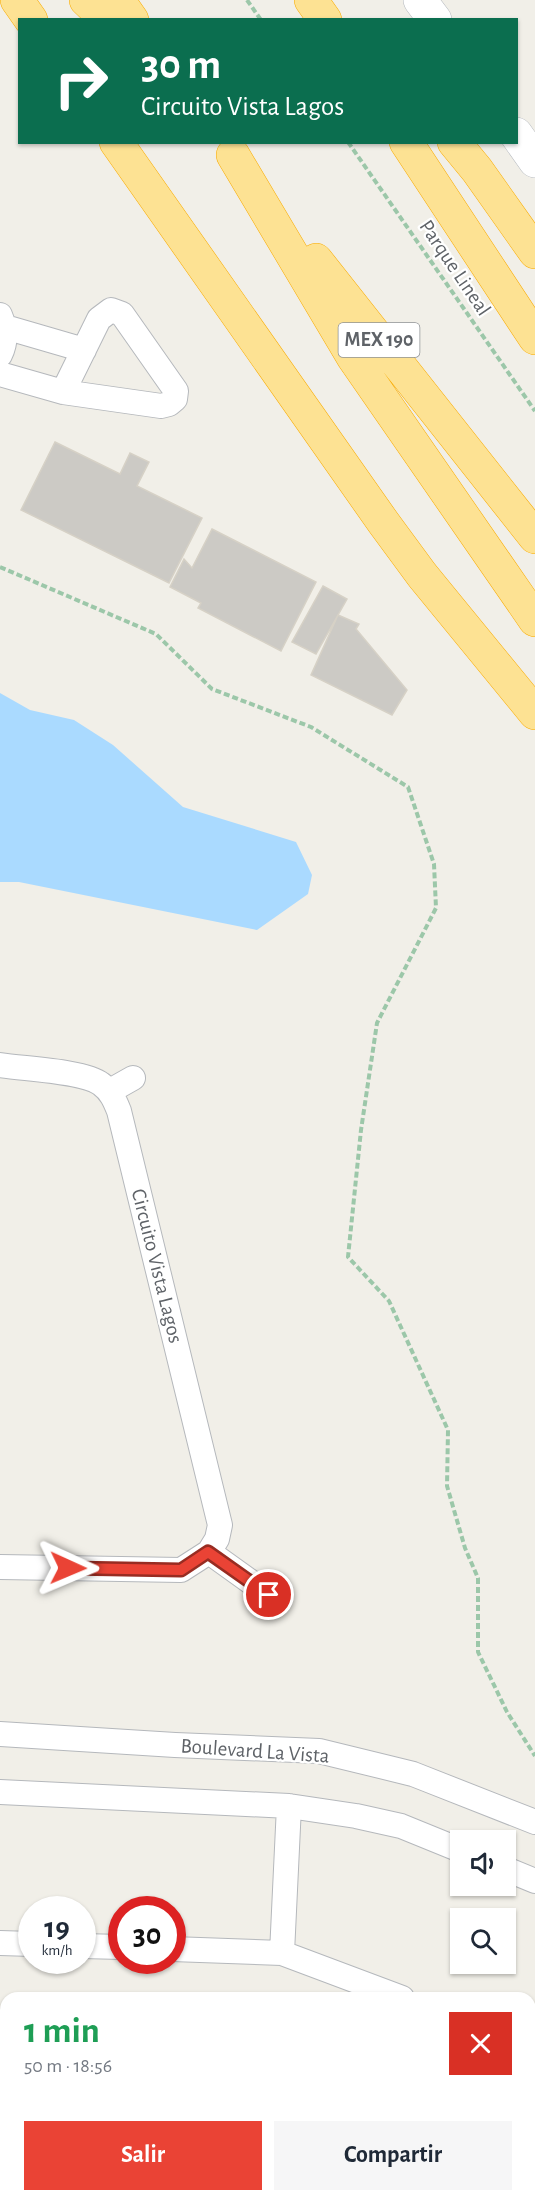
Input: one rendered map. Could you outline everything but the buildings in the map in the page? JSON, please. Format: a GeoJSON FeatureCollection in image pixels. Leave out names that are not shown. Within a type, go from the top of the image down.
{"type":"FeatureCollection","features":[{"type":"Feature","properties":{"kind":"highway"},"geometry":{"type":"LineString","coordinates":[[17,0],[30,18]]}},
{"type":"Feature","properties":{"kind":"highway"},"geometry":{"type":"LineString","coordinates":[[86,0],[105,18]]}},
{"type":"Feature","properties":{"kind":"highway"},"geometry":{"type":"LineString","coordinates":[[118,0],[131,18]]}},
{"type":"Feature","properties":{"kind":"highway"},"geometry":{"type":"LineString","coordinates":[[311,0],[324,18]]}},
{"type":"Feature","properties":{"kind":"highway"},"geometry":{"type":"LineString","coordinates":[[117,144],[383,522],[422,575],[535,714]]}},
{"type":"Feature","properties":{"kind":"highway"},"geometry":{"type":"LineString","coordinates":[[407,144],[535,338]]}},
{"type":"Feature","properties":{"kind":"highway"},"geometry":{"type":"LineString","coordinates":[[456,144],[477,170],[535,252]]}},
{"type":"Feature","properties":{"kind":"highway"},"geometry":{"type":"LineString","coordinates":[[229,149],[353,357],[535,620]]}},
{"type":"Feature","properties":{"kind":"highway","name":"MEX 190"},"geometry":{"type":"LineString","coordinates":[[229,149],[535,537]]}},
{"type":"Feature","properties":{"kind":"street"},"geometry":{"type":"LineString","coordinates":[[420,0],[434,18]]}},
{"type":"Feature","properties":{"kind":"street"},"geometry":{"type":"LineString","coordinates":[[518,137],[535,161]]}},
{"type":"Feature","properties":{"kind":"street"},"geometry":{"type":"LineString","coordinates":[[0,374],[63,392],[160,406],[170,404],[176,399],[176,391],[172,383],[117,310],[111,310],[99,319],[63,392]]}},
{"type":"Feature","properties":{"kind":"street"},"geometry":{"type":"LineString","coordinates":[[2,321],[84,350]]}},
{"type":"Feature","properties":{"kind":"street"},"geometry":{"type":"LineString","coordinates":[[0,355],[6,340],[2,321]]}},
{"type":"Feature","properties":{"kind":"street"},"geometry":{"type":"LineString","coordinates":[[0,1065],[86,1077],[100,1082],[110,1091],[134,1078]]}},
{"type":"Feature","properties":{"kind":"street","name":"Circuito Vista Lagos"},"geometry":{"type":"LineString","coordinates":[[110,1091],[119,1111],[220,1525],[217,1539],[208,1552]]}},
{"type":"Feature","properties":{"kind":"street"},"geometry":{"type":"LineString","coordinates":[[0,1567],[181,1570],[208,1552],[269,1595]]}},
{"type":"Feature","properties":{"kind":"street","name":"Boulevard La Vista"},"geometry":{"type":"LineString","coordinates":[[0,1734],[319,1751],[413,1774],[535,1822]]}},
{"type":"Feature","properties":{"kind":"street"},"geometry":{"type":"LineString","coordinates":[[0,1792],[289,1806],[356,1816],[401,1826],[450,1846]]}},
{"type":"Feature","properties":{"kind":"street"},"geometry":{"type":"LineString","coordinates":[[282,1953],[289,1806]]}},
{"type":"Feature","properties":{"kind":"street"},"geometry":{"type":"LineString","coordinates":[[516,1873],[535,1881]]}},
{"type":"Feature","properties":{"kind":"street"},"geometry":{"type":"LineString","coordinates":[[0,1943],[18,1944]]}},
{"type":"Feature","properties":{"kind":"street"},"geometry":{"type":"LineString","coordinates":[[186,1950],[282,1953],[386,1992]]}},
{"type":"Feature","properties":{"kind":"path"},"geometry":{"type":"LineString","coordinates":[[247,0],[260,18]]}},
{"type":"Feature","properties":{"kind":"path","name":"Parque Lineal"},"geometry":{"type":"LineString","coordinates":[[349,144],[535,411]]}},
{"type":"Feature","properties":{"kind":"path"},"geometry":{"type":"LineString","coordinates":[[0,567],[156,634],[212,688],[311,727],[408,787],[434,864],[436,908],[376,1023],[361,1130],[348,1257],[388,1301],[448,1430],[447,1486],[465,1548],[478,1578],[478,1652],[507,1712],[535,1756]]}},
{"type":"Feature","properties":{"kind":"water"},"geometry":{"type":"Polygon","coordinates":[[[0,693],[30,710],[74,720],[113,745],[183,807],[296,842],[312,875],[308,894],[257,930],[19,882],[0,882],[0,693]]]}},
{"type":"Feature","properties":{"kind":"route"},"geometry":{"type":"LineString","coordinates":[[68,1568],[181,1570],[198,1561],[208,1552],[269,1595]]}}]}
